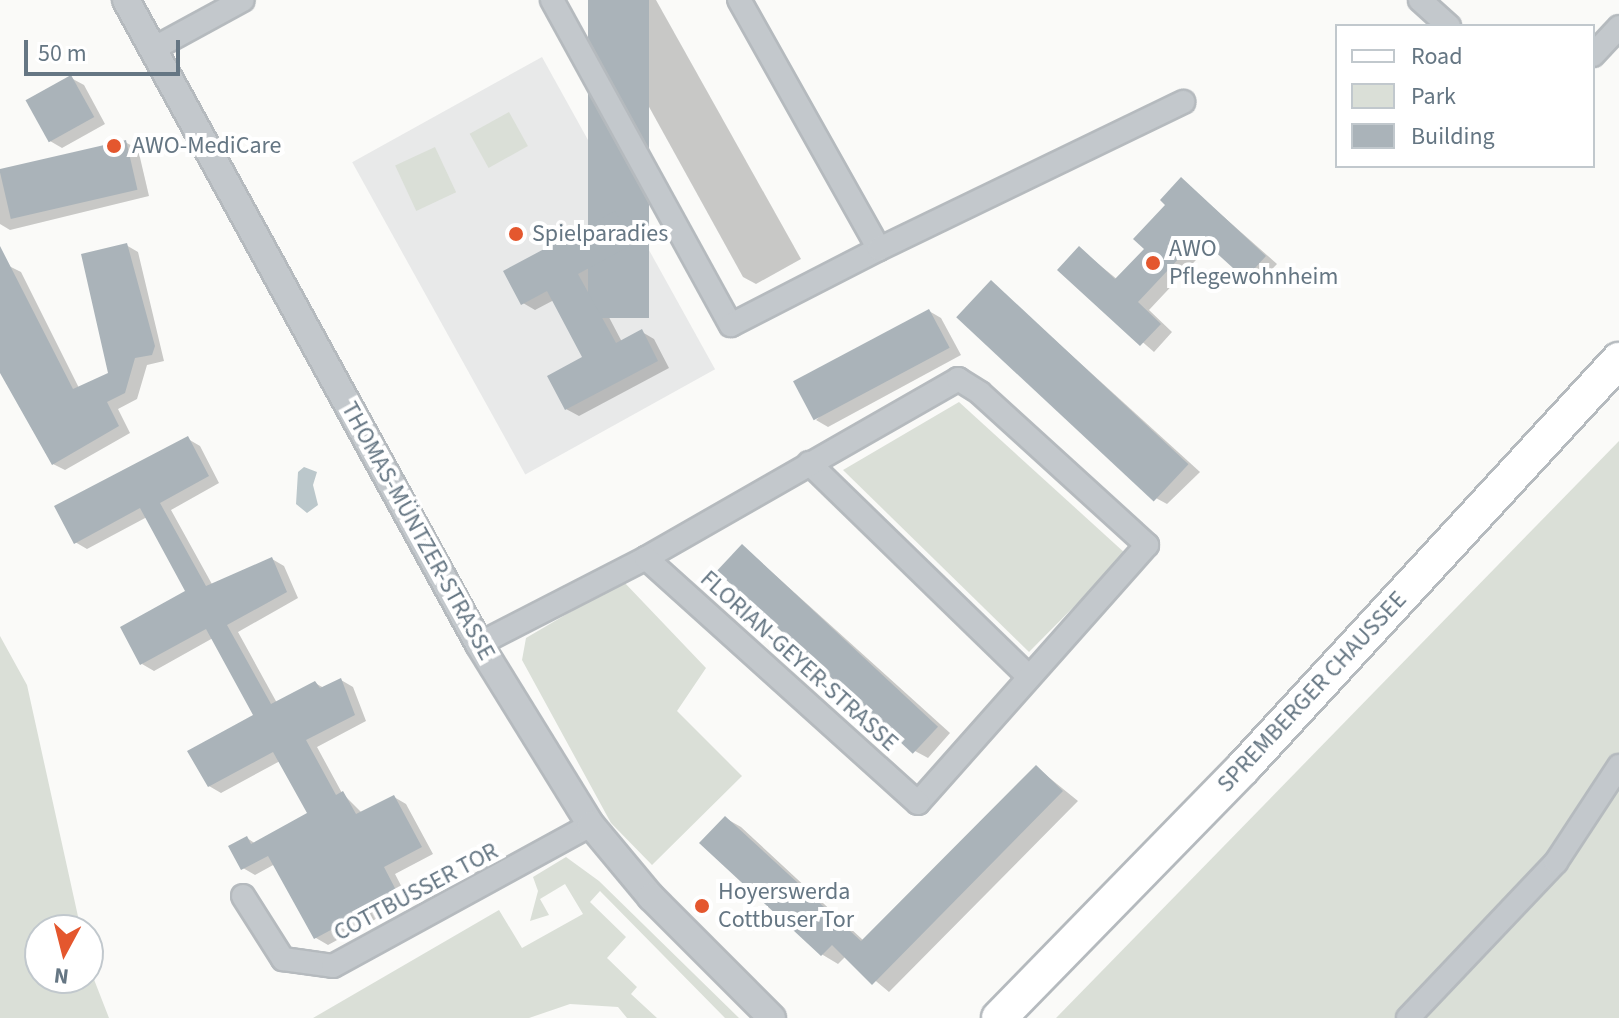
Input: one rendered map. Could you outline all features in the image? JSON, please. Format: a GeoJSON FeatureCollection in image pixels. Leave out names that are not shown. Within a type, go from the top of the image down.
{"type":"FeatureCollection","features":[{"type":"Feature","properties":{"kind":"main road","name":"SPREMBERGER CHAUSSEE"},"geometry":{"type":"LineString","coordinates":[[999,1018],[1243,768],[1619,360]]}},
{"type":"Feature","properties":{"kind":"street","name":"THOMAS-MÜNTZER-STRASSE"},"geometry":{"type":"LineString","coordinates":[[126,0],[479,644],[591,825],[651,897],[772,1018]]}},
{"type":"Feature","properties":{"kind":"street"},"geometry":{"type":"LineString","coordinates":[[153,49],[243,0]]}},
{"type":"Feature","properties":{"kind":"street"},"geometry":{"type":"LineString","coordinates":[[552,0],[731,325],[879,249],[1183,102]]}},
{"type":"Feature","properties":{"kind":"street"},"geometry":{"type":"LineString","coordinates":[[739,0],[879,249]]}},
{"type":"Feature","properties":{"kind":"street"},"geometry":{"type":"LineString","coordinates":[[1420,0],[1447,24]]}},
{"type":"Feature","properties":{"kind":"street"},"geometry":{"type":"LineString","coordinates":[[1595,53],[1619,27]]}},
{"type":"Feature","properties":{"kind":"street"},"geometry":{"type":"LineString","coordinates":[[479,644],[646,558],[809,463],[958,379],[1147,545],[1027,675],[809,463]]}},
{"type":"Feature","properties":{"kind":"street","name":"FLORIAN-GEYER-STRASSE"},"geometry":{"type":"LineString","coordinates":[[646,558],[918,803],[1027,675]]}},
{"type":"Feature","properties":{"kind":"street"},"geometry":{"type":"LineString","coordinates":[[1408,1018],[1556,862],[1619,766]]}},
{"type":"Feature","properties":{"kind":"street","name":"COTTBUSSER TOR"},"geometry":{"type":"LineString","coordinates":[[243,896],[283,959],[333,966],[591,825]]}},
{"type":"Feature","properties":{"kind":"shaded area","name":"Spielparadies"},"geometry":{"type":"Polygon","coordinates":[[[542,57],[715,369],[525,474],[352,162],[542,57]]]}},
{"type":"Feature","properties":{"kind":"shaded area"},"geometry":{"type":"Polygon","coordinates":[[[304,467],[317,472],[313,485],[318,505],[307,513],[296,504],[298,472],[304,467]]]}},
{"type":"Feature","properties":{"kind":"green space"},"geometry":{"type":"Polygon","coordinates":[[[509,112],[528,146],[489,168],[470,134],[509,112]]]}},
{"type":"Feature","properties":{"kind":"green space"},"geometry":{"type":"Polygon","coordinates":[[[435,147],[456,192],[416,211],[395,166],[435,147]]]}},
{"type":"Feature","properties":{"kind":"green space"},"geometry":{"type":"Polygon","coordinates":[[[959,402],[1126,554],[1029,652],[843,470],[959,402]]]}},
{"type":"Feature","properties":{"kind":"green space"},"geometry":{"type":"Polygon","coordinates":[[[1619,441],[1619,763],[1582,820],[1403,1018],[1056,1018],[1619,441]]]}},
{"type":"Feature","properties":{"kind":"green space"},"geometry":{"type":"Polygon","coordinates":[[[623,581],[706,668],[677,711],[742,776],[652,865],[611,823],[522,660],[526,638],[623,581]]]}},
{"type":"Feature","properties":{"kind":"green space"},"geometry":{"type":"Polygon","coordinates":[[[0,636],[27,685],[77,914],[24,914],[24,994],[100,994],[109,1018],[0,1018],[0,636]]]}},
{"type":"Feature","properties":{"kind":"green space"},"geometry":{"type":"Polygon","coordinates":[[[1619,769],[1619,1018],[1412,1018],[1619,769]]]}},
{"type":"Feature","properties":{"kind":"green space"},"geometry":{"type":"Polygon","coordinates":[[[566,857],[599,881],[739,1018],[725,1018],[600,891],[590,902],[626,937],[607,958],[637,987],[631,994],[657,1018],[627,1018],[618,1007],[570,1004],[529,1018],[313,1018],[499,910],[522,948],[583,914],[565,884],[540,899],[549,915],[530,921],[538,891],[533,877],[566,857]]]}},
{"type":"Feature","properties":{"kind":"building"},"geometry":{"type":"Polygon","coordinates":[[[588,0],[649,0],[649,318],[588,318],[588,0]]]}},
{"type":"Feature","properties":{"kind":"building"},"geometry":{"type":"Polygon","coordinates":[[[71,75],[94,117],[49,142],[26,100],[71,75]]]}},
{"type":"Feature","properties":{"kind":"building","name":"AWO-MediCare"},"geometry":{"type":"Polygon","coordinates":[[[126,140],[137,190],[11,219],[0,169],[126,140]]]}},
{"type":"Feature","properties":{"kind":"building","name":"AWO Pflegewohnheim"},"geometry":{"type":"Polygon","coordinates":[[[1181,177],[1266,256],[1245,279],[1199,237],[1138,302],[1161,324],[1140,346],[1057,270],[1079,246],[1115,279],[1144,249],[1133,239],[1165,205],[1160,200],[1181,177]]]}},
{"type":"Feature","properties":{"kind":"building"},"geometry":{"type":"Polygon","coordinates":[[[615,211],[633,244],[578,274],[616,343],[642,329],[658,361],[565,410],[547,376],[582,357],[547,291],[521,305],[503,271],[615,211]]]}},
{"type":"Feature","properties":{"kind":"building"},"geometry":{"type":"Polygon","coordinates":[[[127,243],[155,346],[152,355],[135,358],[125,393],[107,402],[119,426],[52,465],[0,373],[0,246],[73,389],[108,373],[81,254],[127,243]]]}},
{"type":"Feature","properties":{"kind":"building"},"geometry":{"type":"Polygon","coordinates":[[[991,280],[1188,464],[1154,501],[956,317],[991,280]]]}},
{"type":"Feature","properties":{"kind":"building"},"geometry":{"type":"Polygon","coordinates":[[[929,309],[950,348],[814,420],[793,381],[929,309]]]}},
{"type":"Feature","properties":{"kind":"building"},"geometry":{"type":"Polygon","coordinates":[[[188,436],[209,476],[160,503],[206,586],[272,557],[287,592],[227,625],[271,704],[315,681],[320,688],[341,678],[355,715],[306,740],[336,795],[343,791],[356,814],[394,795],[422,847],[384,867],[398,894],[314,939],[268,856],[241,870],[228,846],[247,836],[251,844],[307,813],[273,752],[208,787],[187,751],[253,715],[206,629],[140,665],[120,627],[185,591],[140,508],[74,544],[54,506],[188,436]]]}},
{"type":"Feature","properties":{"kind":"building"},"geometry":{"type":"Polygon","coordinates":[[[742,544],[938,727],[913,754],[717,571],[742,544]]]}},
{"type":"Feature","properties":{"kind":"building"},"geometry":{"type":"Polygon","coordinates":[[[1036,765],[1063,791],[872,985],[832,945],[821,956],[699,843],[725,816],[861,941],[1036,765]]]}},
{"type":"Feature","properties":{"kind":"place","name":"AWO-MediCare"},"geometry":{"type":"Point","coordinates":[114,146]}},
{"type":"Feature","properties":{"kind":"place","name":"Spielparadies"},"geometry":{"type":"Point","coordinates":[516,234]}},
{"type":"Feature","properties":{"kind":"place","name":"AWO Pflegewohnheim"},"geometry":{"type":"Point","coordinates":[1153,263]}},
{"type":"Feature","properties":{"kind":"place","name":"Hoyerswerda Cottbuser Tor"},"geometry":{"type":"Point","coordinates":[702,906]}}]}
